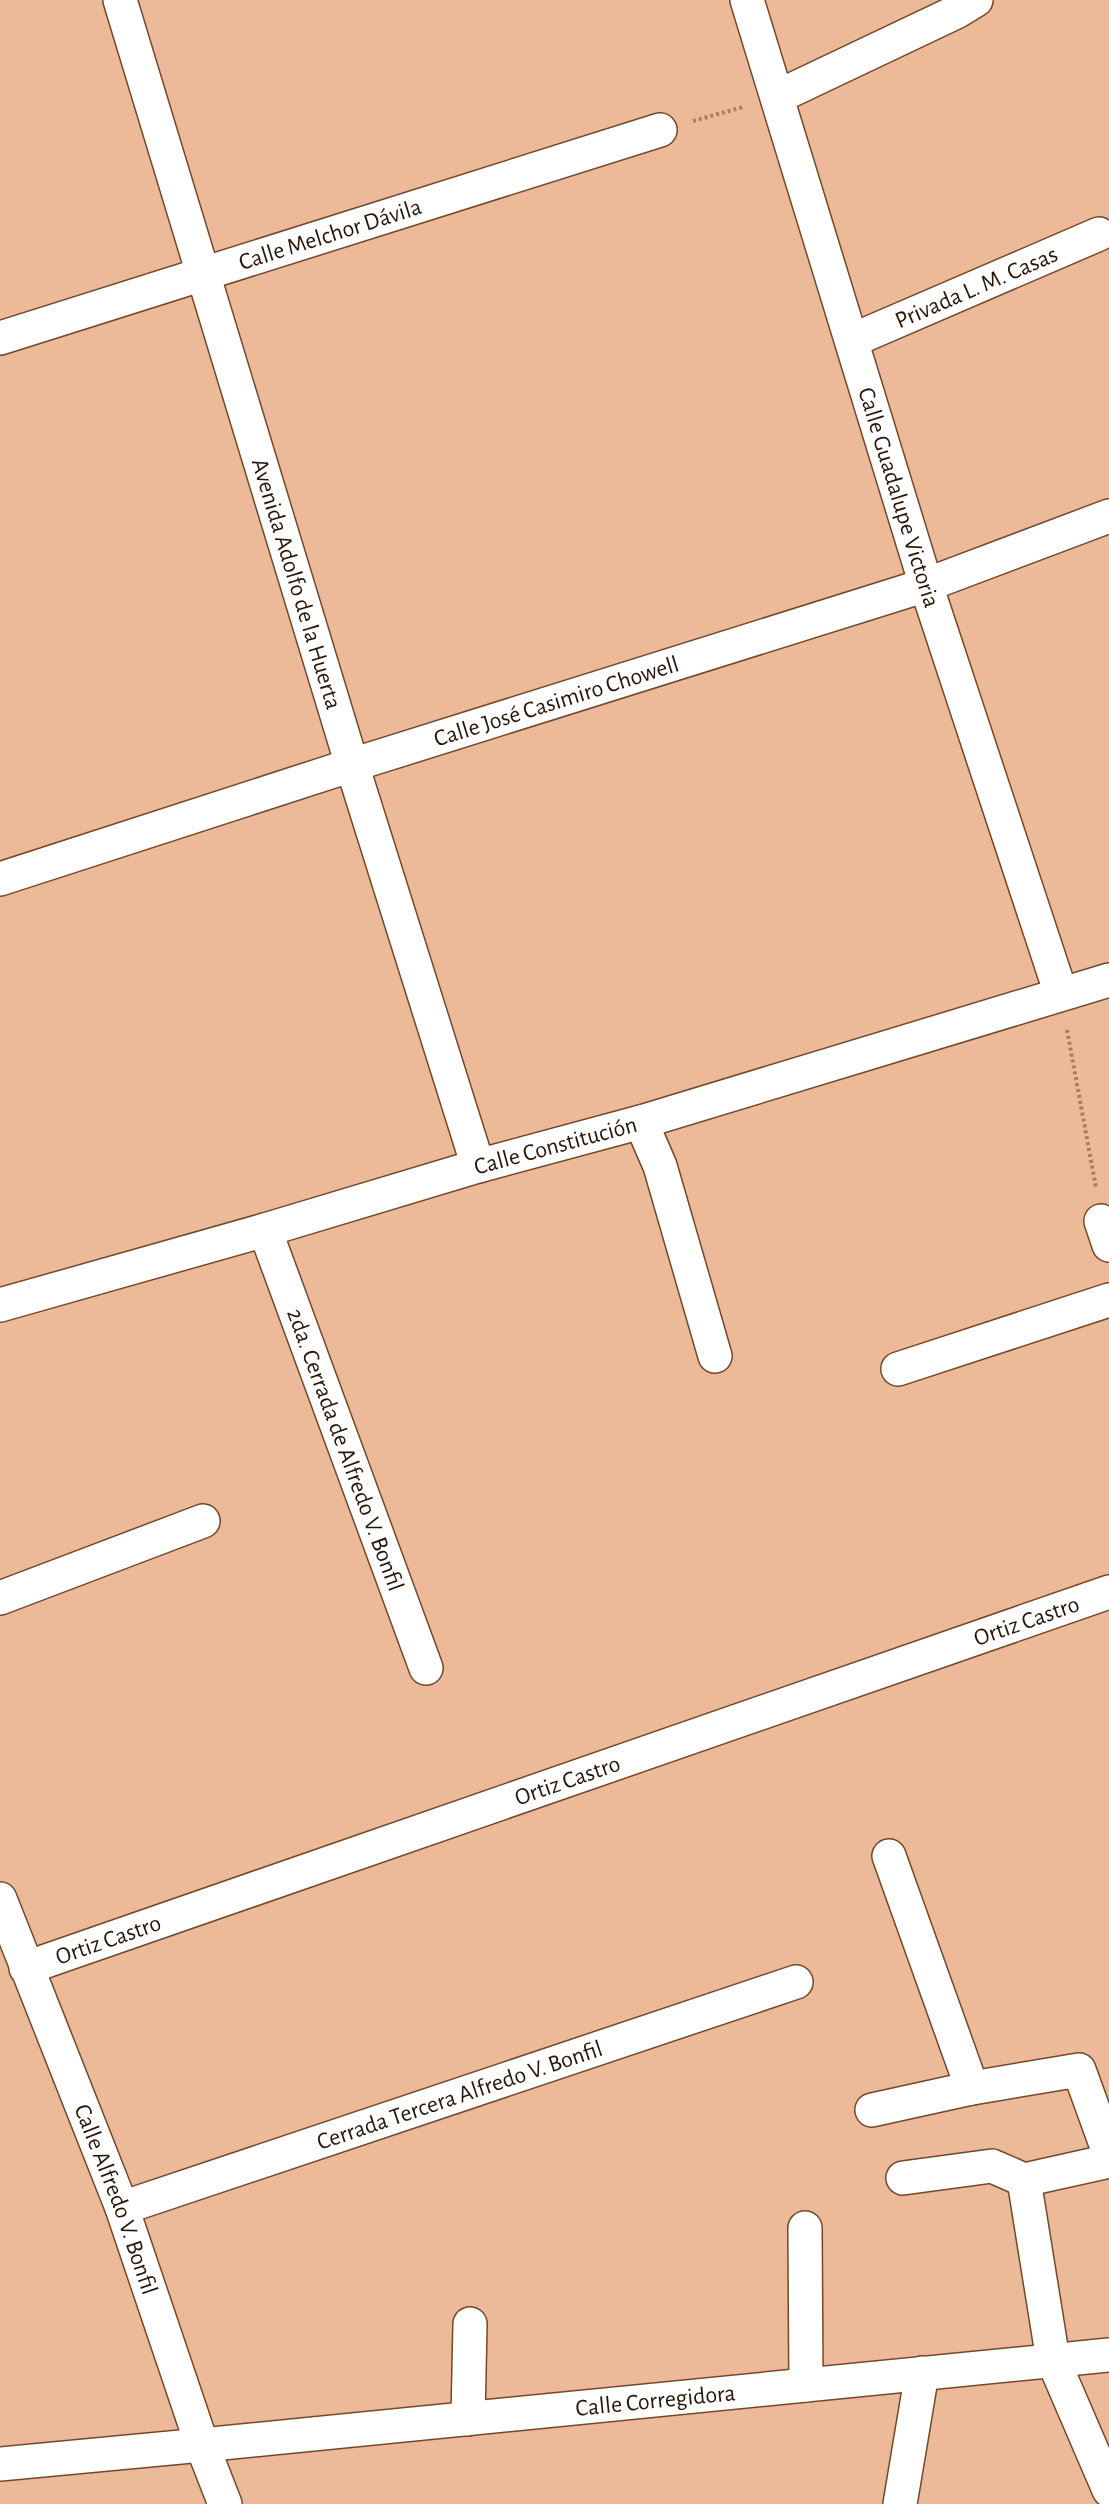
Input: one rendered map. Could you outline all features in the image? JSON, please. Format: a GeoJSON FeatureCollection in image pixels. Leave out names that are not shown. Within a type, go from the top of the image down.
{"type":"FeatureCollection","features":[{"type":"Feature","properties":{"kind":"street","name":"Avenida Adolfo de la Huerta"},"geometry":{"type":"LineString","coordinates":[[120,0],[352,765],[478,1166]]}},
{"type":"Feature","properties":{"kind":"street","name":"Calle Guadalupe Victoria"},"geometry":{"type":"LineString","coordinates":[[747,0],[853,340],[926,585],[1061,994]]}},
{"type":"Feature","properties":{"kind":"street"},"geometry":{"type":"LineString","coordinates":[[777,97],[976,0]]}},
{"type":"Feature","properties":{"kind":"street","name":"Calle Melchor Dávila"},"geometry":{"type":"LineString","coordinates":[[0,338],[660,130]]}},
{"type":"Feature","properties":{"kind":"street","name":"Privada L. M. Casas"},"geometry":{"type":"LineString","coordinates":[[853,340],[1099,234]]}},
{"type":"Feature","properties":{"kind":"street","name":"Calle José Casimiro Chowell"},"geometry":{"type":"LineString","coordinates":[[0,879],[352,765],[926,585],[1109,516]]}},
{"type":"Feature","properties":{"kind":"street","name":"Calle Constitución"},"geometry":{"type":"LineString","coordinates":[[0,1305],[265,1230],[478,1166],[641,1122],[1109,980]]}},
{"type":"Feature","properties":{"kind":"street"},"geometry":{"type":"LineString","coordinates":[[641,1122],[660,1166],[716,1356]]}},
{"type":"Feature","properties":{"kind":"street","name":"2da. Cerrada de Alfredo V. Bonfil"},"geometry":{"type":"LineString","coordinates":[[265,1230],[426,1668]]}},
{"type":"Feature","properties":{"kind":"street"},"geometry":{"type":"LineString","coordinates":[[898,1369],[1109,1300]]}},
{"type":"Feature","properties":{"kind":"street"},"geometry":{"type":"LineString","coordinates":[[0,1598],[203,1521]]}},
{"type":"Feature","properties":{"kind":"street","name":"Ortiz Castro"},"geometry":{"type":"LineString","coordinates":[[26,1968],[1109,1592]]}},
{"type":"Feature","properties":{"kind":"street"},"geometry":{"type":"LineString","coordinates":[[889,1856],[972,2088]]}},
{"type":"Feature","properties":{"kind":"street","name":"Calle Alfredo V. Bonfil"},"geometry":{"type":"LineString","coordinates":[[0,1899],[122,2208],[202,2445],[225,2504]]}},
{"type":"Feature","properties":{"kind":"street","name":"Cerrada Tercera Alfredo V. Bonfil"},"geometry":{"type":"LineString","coordinates":[[122,2208],[796,1982]]}},
{"type":"Feature","properties":{"kind":"street"},"geometry":{"type":"LineString","coordinates":[[872,2110],[972,2088],[1079,2070],[1109,2153]]}},
{"type":"Feature","properties":{"kind":"street"},"geometry":{"type":"LineString","coordinates":[[903,2178],[992,2166],[1024,2180],[1109,2161]]}},
{"type":"Feature","properties":{"kind":"street"},"geometry":{"type":"LineString","coordinates":[[1024,2180],[1053,2360],[1109,2490]]}},
{"type":"Feature","properties":{"kind":"street"},"geometry":{"type":"LineString","coordinates":[[805,2228],[806,2385]]}},
{"type":"Feature","properties":{"kind":"street"},"geometry":{"type":"LineString","coordinates":[[468,2419],[470,2324]]}},
{"type":"Feature","properties":{"kind":"street","name":"Calle Corregidora"},"geometry":{"type":"LineString","coordinates":[[0,2464],[1109,2355]]}},
{"type":"Feature","properties":{"kind":"street"},"geometry":{"type":"LineString","coordinates":[[900,2504],[922,2373]]}},
{"type":"Feature","properties":{"kind":"path"},"geometry":{"type":"LineString","coordinates":[[660,130],[777,97]]}},
{"type":"Feature","properties":{"kind":"path"},"geometry":{"type":"LineString","coordinates":[[1061,994],[1105,1233]]}}]}
